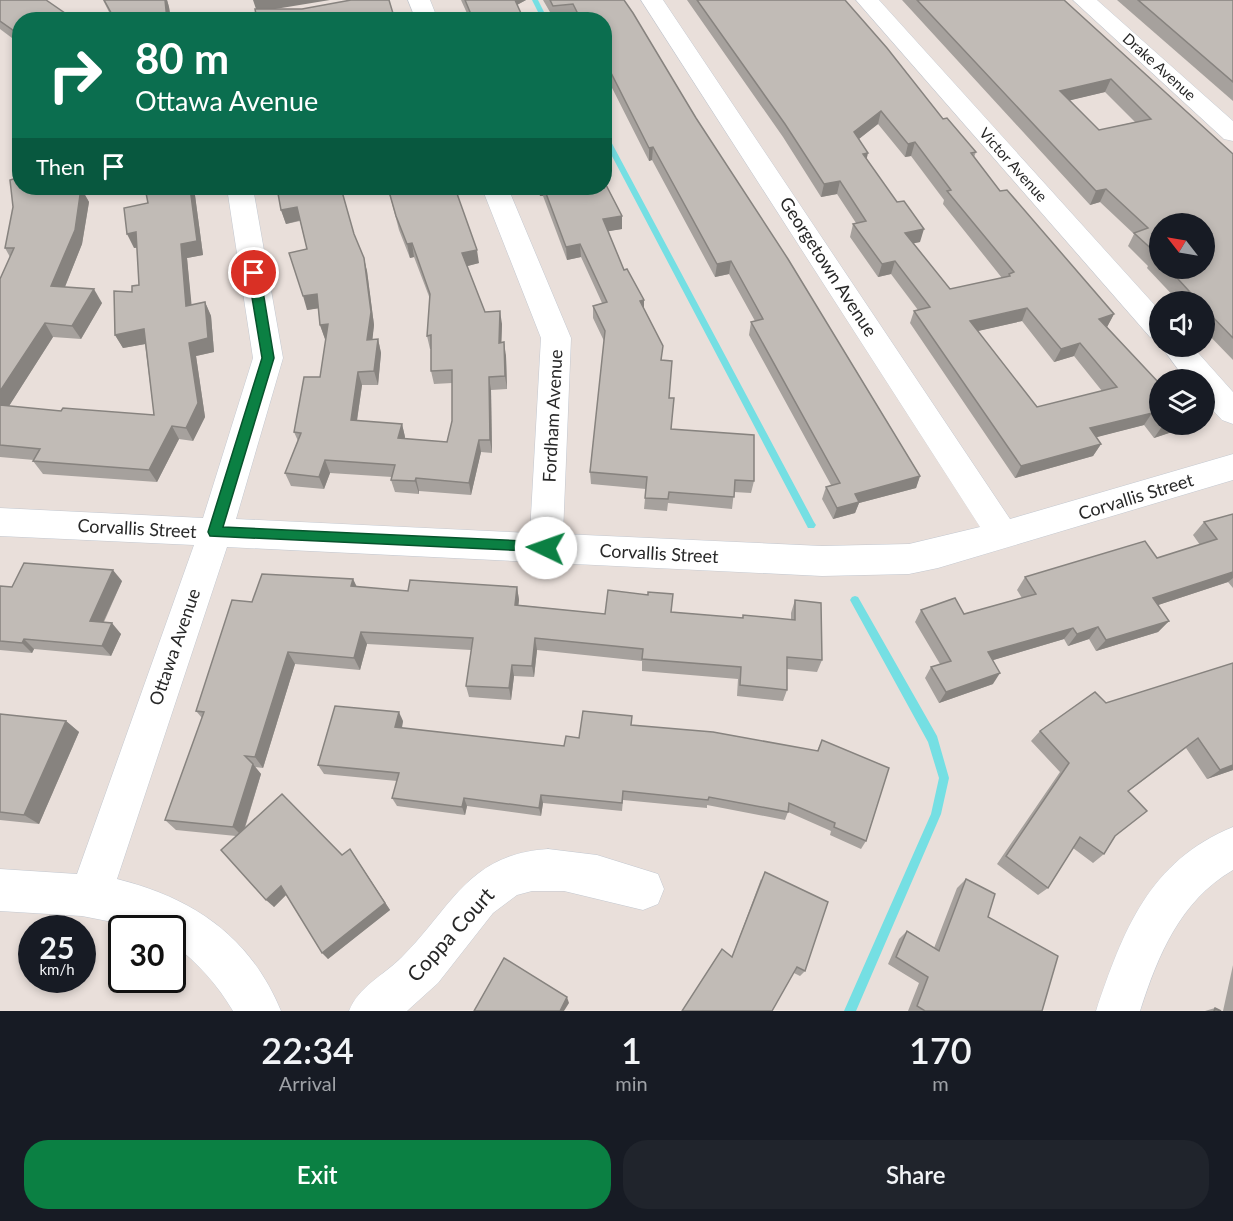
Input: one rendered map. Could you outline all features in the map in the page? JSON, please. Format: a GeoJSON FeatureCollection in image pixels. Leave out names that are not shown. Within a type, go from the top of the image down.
{"type":"FeatureCollection","features":[{"type":"Feature","properties":{"kind":"street","name":"Georgetown Avenue"},"geometry":{"type":"LineString","coordinates":[[652,0],[988,510],[1002,537]]}},
{"type":"Feature","properties":{"kind":"street","name":"Victor Avenue"},"geometry":{"type":"LineString","coordinates":[[867,0],[1149,318]]}},
{"type":"Feature","properties":{"kind":"street","name":"Drake Avenue"},"geometry":{"type":"LineString","coordinates":[[1084,0],[1233,134]]}},
{"type":"Feature","properties":{"kind":"street","name":"Ottawa Avenue"},"geometry":{"type":"LineString","coordinates":[[91,895],[214,532],[268,358],[241,195]]}},
{"type":"Feature","properties":{"kind":"street","name":"Fordham Avenue"},"geometry":{"type":"LineString","coordinates":[[498,195],[556,338],[546,548]]}},
{"type":"Feature","properties":{"kind":"street"},"geometry":{"type":"LineString","coordinates":[[1184,357],[1195,369]]}},
{"type":"Feature","properties":{"kind":"street"},"geometry":{"type":"LineString","coordinates":[[1215,392],[1233,412]]}},
{"type":"Feature","properties":{"kind":"street","name":"Corvallis Street"},"geometry":{"type":"LineString","coordinates":[[0,522],[822,561],[876,561],[938,554],[1233,467]]}},
{"type":"Feature","properties":{"kind":"street"},"geometry":{"type":"LineString","coordinates":[[1118,1011],[1140,949],[1156,915],[1175,888],[1197,867],[1233,847]]}},
{"type":"Feature","properties":{"kind":"street","name":"Coppa Court"},"geometry":{"type":"LineString","coordinates":[[370,1011],[402,989],[478,900],[495,885],[517,874],[543,871],[568,873],[607,878],[644,889]]}},
{"type":"Feature","properties":{"kind":"street"},"geometry":{"type":"LineString","coordinates":[[0,890],[91,895],[147,907],[174,918],[227,960],[259,1011]]}},
{"type":"Feature","properties":{"kind":"building"},"geometry":{"type":"Polygon","coordinates":[[[0,0],[46,0],[63,12],[12,12],[12,29],[0,21],[0,0]]]}},
{"type":"Feature","properties":{"kind":"building"},"geometry":{"type":"Polygon","coordinates":[[[104,0],[165,0],[166,12],[111,12],[104,0]]]}},
{"type":"Feature","properties":{"kind":"building"},"geometry":{"type":"Polygon","coordinates":[[[351,0],[389,0],[393,12],[256,12],[255,9],[302,9],[351,0]]]}},
{"type":"Feature","properties":{"kind":"building"},"geometry":{"type":"Polygon","coordinates":[[[465,0],[515,0],[520,12],[470,12],[465,0]]]}},
{"type":"Feature","properties":{"kind":"building"},"geometry":{"type":"Polygon","coordinates":[[[550,0],[624,0],[696,118],[788,259],[920,476],[855,494],[859,502],[837,508],[826,487],[840,483],[751,322],[763,319],[731,261],[717,264],[653,147],[649,148],[612,75],[612,12],[577,12],[573,4],[553,6],[550,0]]]}},
{"type":"Feature","properties":{"kind":"building"},"geometry":{"type":"Polygon","coordinates":[[[697,0],[845,0],[887,48],[943,119],[947,118],[976,152],[971,153],[1000,191],[1007,190],[1114,314],[1099,319],[1149,372],[1149,414],[1090,428],[1101,444],[1021,466],[914,311],[930,307],[895,261],[882,264],[853,224],[866,221],[840,181],[824,184],[785,124],[697,0]],[[881,111],[854,132],[868,153],[863,154],[897,202],[904,201],[924,229],[905,233],[950,289],[1010,276],[1009,274],[1014,272],[947,191],[951,190],[915,142],[908,144],[881,111]],[[1027,308],[970,321],[1037,407],[1117,387],[1080,343],[1061,349],[1027,308]]]}},
{"type":"Feature","properties":{"kind":"building"},"geometry":{"type":"Polygon","coordinates":[[[917,0],[1064,0],[1233,154],[1233,338],[1215,319],[1215,291],[1189,291],[1178,279],[1215,279],[1215,213],[1149,213],[1149,247],[1134,233],[1148,228],[1106,189],[1096,191],[917,0]],[[1111,79],[1060,91],[1099,130],[1151,119],[1111,79]]]}},
{"type":"Feature","properties":{"kind":"building"},"geometry":{"type":"Polygon","coordinates":[[[1138,0],[1233,0],[1233,82],[1138,0]]]}},
{"type":"Feature","properties":{"kind":"building"},"geometry":{"type":"Polygon","coordinates":[[[12,179],[12,195],[80,195],[75,230],[51,286],[94,289],[72,326],[45,323],[0,391],[0,279],[14,248],[5,248],[13,207],[10,180],[12,179]]]}},
{"type":"Feature","properties":{"kind":"building"},"geometry":{"type":"Polygon","coordinates":[[[146,195],[191,195],[197,241],[181,244],[186,306],[205,302],[208,338],[189,343],[198,403],[186,428],[172,426],[149,470],[33,461],[40,449],[0,445],[0,405],[61,411],[63,408],[154,415],[144,329],[115,335],[114,291],[132,292],[132,286],[139,285],[136,232],[127,234],[124,208],[148,203],[146,195]]]}},
{"type":"Feature","properties":{"kind":"building"},"geometry":{"type":"Polygon","coordinates":[[[278,195],[343,195],[354,234],[364,258],[371,312],[367,340],[378,339],[374,371],[358,372],[351,420],[402,424],[398,438],[447,442],[452,421],[452,370],[431,371],[431,335],[427,336],[430,294],[412,243],[407,244],[390,195],[457,195],[477,250],[462,253],[485,312],[500,311],[499,343],[504,342],[505,376],[489,377],[490,440],[479,440],[469,483],[416,478],[415,481],[391,480],[395,465],[325,460],[319,477],[285,473],[301,433],[294,432],[304,377],[320,377],[328,324],[320,325],[317,294],[303,296],[289,253],[307,249],[297,207],[281,210],[278,195]]]}},
{"type":"Feature","properties":{"kind":"building"},"geometry":{"type":"Polygon","coordinates":[[[547,195],[611,195],[622,216],[603,219],[624,270],[627,269],[644,300],[640,301],[663,346],[661,360],[672,361],[669,398],[674,398],[671,429],[754,435],[754,481],[735,480],[734,497],[669,492],[668,499],[645,498],[647,477],[590,472],[605,331],[593,306],[607,302],[580,244],[566,247],[547,195]]]}},
{"type":"Feature","properties":{"kind":"building"},"geometry":{"type":"Polygon","coordinates":[[[1233,514],[1233,572],[1153,598],[1169,621],[1106,640],[1098,627],[1077,634],[1073,628],[988,652],[1000,673],[946,692],[931,667],[951,661],[921,610],[955,598],[964,614],[1036,594],[1025,577],[1145,541],[1157,558],[1217,539],[1204,522],[1233,514]]]}},
{"type":"Feature","properties":{"kind":"building"},"geometry":{"type":"Polygon","coordinates":[[[24,563],[113,570],[90,621],[112,623],[102,646],[24,639],[22,643],[0,641],[0,586],[12,587],[24,563]]]}},
{"type":"Feature","properties":{"kind":"building"},"geometry":{"type":"Polygon","coordinates":[[[262,574],[353,579],[351,586],[408,591],[410,580],[517,587],[515,605],[605,614],[608,590],[648,595],[648,592],[673,594],[671,612],[743,618],[743,615],[795,620],[795,600],[821,603],[822,660],[787,657],[787,690],[740,685],[741,667],[642,659],[643,649],[535,638],[532,666],[512,665],[509,688],[466,686],[473,638],[361,632],[354,658],[288,652],[255,757],[245,756],[253,764],[233,827],[165,820],[204,712],[196,711],[232,600],[252,602],[262,574]]]}},
{"type":"Feature","properties":{"kind":"building"},"geometry":{"type":"Polygon","coordinates":[[[1233,663],[1233,765],[1220,770],[1198,738],[1128,791],[1147,811],[1115,836],[1104,854],[1080,837],[1048,888],[1006,856],[1069,763],[1040,731],[1095,692],[1106,703],[1233,663]]]}},
{"type":"Feature","properties":{"kind":"building"},"geometry":{"type":"Polygon","coordinates":[[[335,706],[399,712],[395,727],[564,746],[566,736],[579,738],[583,711],[632,716],[631,725],[713,732],[818,751],[822,740],[889,768],[866,841],[834,827],[835,823],[789,803],[788,812],[709,797],[708,800],[623,791],[622,803],[541,795],[539,808],[464,798],[462,807],[392,798],[399,773],[318,765],[335,706]]]}},
{"type":"Feature","properties":{"kind":"building"},"geometry":{"type":"Polygon","coordinates":[[[0,714],[66,721],[24,815],[0,812],[0,714]]]}},
{"type":"Feature","properties":{"kind":"building"},"geometry":{"type":"Polygon","coordinates":[[[282,794],[342,855],[350,849],[385,903],[322,953],[281,886],[266,900],[221,850],[282,794]]]}},
{"type":"Feature","properties":{"kind":"building"},"geometry":{"type":"Polygon","coordinates":[[[765,872],[828,902],[805,971],[797,967],[772,1011],[682,1011],[722,949],[732,957],[765,872]]]}},
{"type":"Feature","properties":{"kind":"building"},"geometry":{"type":"Polygon","coordinates":[[[966,879],[995,894],[988,917],[1058,956],[1042,1011],[925,1011],[917,1006],[928,977],[896,957],[907,931],[939,951],[966,879]]]}},
{"type":"Feature","properties":{"kind":"building"},"geometry":{"type":"Polygon","coordinates":[[[504,958],[567,997],[560,1011],[474,1011],[504,958]]]}},
{"type":"Feature","properties":{"kind":"waterway"},"geometry":{"type":"LineString","coordinates":[[535,0],[541,12]]}},
{"type":"Feature","properties":{"kind":"waterway"},"geometry":{"type":"LineString","coordinates":[[612,149],[811,525]]}},
{"type":"Feature","properties":{"kind":"waterway"},"geometry":{"type":"LineString","coordinates":[[850,1011],[936,814],[944,778],[933,740],[855,600]]}},
{"type":"Feature","properties":{"kind":"route"},"geometry":{"type":"LineString","coordinates":[[254,273],[268,358],[214,532],[546,548]]}}]}
